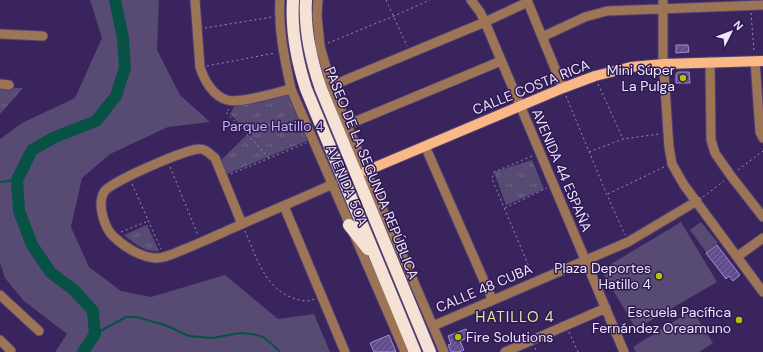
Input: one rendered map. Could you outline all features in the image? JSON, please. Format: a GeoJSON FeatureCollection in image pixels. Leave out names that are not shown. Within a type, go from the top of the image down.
{"type":"FeatureCollection","features":[{"type":"Feature","properties":{"kind":"highway","name":"PASEO DE LA SEGUNDA REPÚBLICA"},"geometry":{"type":"LineString","coordinates":[[293,0],[293,26],[306,89],[377,261],[411,350]]}},
{"type":"Feature","properties":{"kind":"highway","name":"PASEO DE LA SEGUNDA REPÚBLICA"},"geometry":{"type":"LineString","coordinates":[[306,0],[306,25],[309,50],[321,89],[430,352]]}},
{"type":"Feature","properties":{"kind":"highway"},"geometry":{"type":"LineString","coordinates":[[349,225],[377,261]]}},
{"type":"Feature","properties":{"kind":"main road","name":"CALLE COSTA RICA"},"geometry":{"type":"LineString","coordinates":[[366,171],[595,76],[631,67],[664,64],[759,61]]}},
{"type":"Feature","properties":{"kind":"street"},"geometry":{"type":"LineString","coordinates":[[195,0],[200,67],[208,84],[216,94],[227,100],[238,101],[291,89]]}},
{"type":"Feature","properties":{"kind":"street","name":"AVENIDA 50A"},"geometry":{"type":"LineString","coordinates":[[280,0],[279,16],[283,51],[291,89],[333,184],[349,225],[411,350]]}},
{"type":"Feature","properties":{"kind":"street"},"geometry":{"type":"LineString","coordinates":[[318,0],[317,16],[320,46],[331,86],[444,352]]}},
{"type":"Feature","properties":{"kind":"street","name":"AVENIDA 44 ESPAÑA"},"geometry":{"type":"LineString","coordinates":[[471,0],[485,22],[624,352]]}},
{"type":"Feature","properties":{"kind":"street"},"geometry":{"type":"LineString","coordinates":[[331,86],[485,22],[527,1],[563,88]]}},
{"type":"Feature","properties":{"kind":"street"},"geometry":{"type":"LineString","coordinates":[[542,37],[597,13],[607,11],[662,4],[763,6]]}},
{"type":"Feature","properties":{"kind":"street"},"geometry":{"type":"LineString","coordinates":[[662,4],[668,147],[672,164],[684,185],[738,256],[760,282],[763,292]]}},
{"type":"Feature","properties":{"kind":"street"},"geometry":{"type":"LineString","coordinates":[[0,34],[43,36]]}},
{"type":"Feature","properties":{"kind":"street"},"geometry":{"type":"LineString","coordinates":[[347,125],[501,61]]}},
{"type":"Feature","properties":{"kind":"street"},"geometry":{"type":"LineString","coordinates":[[759,61],[760,132],[763,138]]}},
{"type":"Feature","properties":{"kind":"street"},"geometry":{"type":"LineString","coordinates":[[710,62],[711,140],[715,153],[763,217]]}},
{"type":"Feature","properties":{"kind":"street"},"geometry":{"type":"LineString","coordinates":[[425,146],[492,299]]}},
{"type":"Feature","properties":{"kind":"street"},"geometry":{"type":"LineString","coordinates":[[242,224],[215,158],[208,152],[199,149],[167,159],[129,176],[110,186],[104,191],[102,198],[101,214],[113,235],[126,246],[140,254],[156,258],[164,257],[201,242],[284,206],[333,184]]}},
{"type":"Feature","properties":{"kind":"street","name":"CALLE 48 CUBA"},"geometry":{"type":"LineString","coordinates":[[433,326],[492,299],[628,242],[697,201]]}},
{"type":"Feature","properties":{"kind":"street"},"geometry":{"type":"LineString","coordinates":[[284,206],[345,352]]}},
{"type":"Feature","properties":{"kind":"street"},"geometry":{"type":"LineString","coordinates":[[738,256],[763,238]]}},
{"type":"Feature","properties":{"kind":"street"},"geometry":{"type":"LineString","coordinates":[[0,295],[39,331]]}},
{"type":"Feature","properties":{"kind":"street"},"geometry":{"type":"LineString","coordinates":[[505,352],[606,308]]}},
{"type":"Feature","properties":{"kind":"street"},"geometry":{"type":"LineString","coordinates":[[0,340],[11,351]]}},
{"type":"Feature","properties":{"kind":"path"},"geometry":{"type":"LineString","coordinates":[[386,0],[410,54]]}},
{"type":"Feature","properties":{"kind":"path"},"geometry":{"type":"LineString","coordinates":[[320,46],[430,0]]}},
{"type":"Feature","properties":{"kind":"path"},"geometry":{"type":"LineString","coordinates":[[751,6],[759,61]]}},
{"type":"Feature","properties":{"kind":"path"},"geometry":{"type":"LineString","coordinates":[[198,29],[279,16]]}},
{"type":"Feature","properties":{"kind":"path"},"geometry":{"type":"LineString","coordinates":[[200,67],[283,51]]}},
{"type":"Feature","properties":{"kind":"path"},"geometry":{"type":"LineString","coordinates":[[595,76],[623,139]]}},
{"type":"Feature","properties":{"kind":"path"},"geometry":{"type":"LineString","coordinates":[[563,88],[628,242]]}},
{"type":"Feature","properties":{"kind":"path"},"geometry":{"type":"LineString","coordinates":[[226,112],[269,158]]}},
{"type":"Feature","properties":{"kind":"path"},"geometry":{"type":"LineString","coordinates":[[589,152],[623,139],[668,132]]}},
{"type":"Feature","properties":{"kind":"path"},"geometry":{"type":"LineString","coordinates":[[223,177],[313,140]]}},
{"type":"Feature","properties":{"kind":"path"},"geometry":{"type":"LineString","coordinates":[[535,281],[492,179],[494,172],[540,153]]}},
{"type":"Feature","properties":{"kind":"path"},"geometry":{"type":"LineString","coordinates":[[167,159],[201,242]]}},
{"type":"Feature","properties":{"kind":"path"},"geometry":{"type":"LineString","coordinates":[[607,195],[672,164]]}},
{"type":"Feature","properties":{"kind":"path"},"geometry":{"type":"LineString","coordinates":[[129,176],[164,257]]}},
{"type":"Feature","properties":{"kind":"path"},"geometry":{"type":"LineString","coordinates":[[504,208],[553,186]]}},
{"type":"Feature","properties":{"kind":"path"},"geometry":{"type":"LineString","coordinates":[[113,235],[148,221]]}},
{"type":"Feature","properties":{"kind":"path"},"geometry":{"type":"LineString","coordinates":[[242,224],[261,270],[269,282],[278,291],[288,297],[299,300],[310,301],[322,296]]}},
{"type":"Feature","properties":{"kind":"path"},"geometry":{"type":"LineString","coordinates":[[566,326],[578,352]]}},
{"type":"Feature","properties":{"kind":"green space"},"geometry":{"type":"Polygon","coordinates":[[[90,0],[159,0],[157,50],[180,95],[210,122],[168,127],[110,154],[82,178],[71,227],[89,267],[121,291],[151,297],[225,275],[278,319],[314,314],[330,352],[55,352],[67,334],[24,301],[5,278],[0,263],[0,139],[22,123],[75,98],[102,38],[90,0]]]}},
{"type":"Feature","properties":{"kind":"green space"},"geometry":{"type":"Polygon","coordinates":[[[0,87],[23,88],[0,114],[0,87]]]}},
{"type":"Feature","properties":{"kind":"green space","name":"Parque Hatillo 4"},"geometry":{"type":"Polygon","coordinates":[[[290,94],[309,140],[227,174],[221,160],[249,133],[230,114],[235,105],[260,102],[290,94]]]}},
{"type":"Feature","properties":{"kind":"green space"},"geometry":{"type":"Polygon","coordinates":[[[532,160],[544,189],[506,205],[494,172],[532,160]]]}},
{"type":"Feature","properties":{"kind":"green space","name":"Plaza Deportes Hatillo 4"},"geometry":{"type":"Polygon","coordinates":[[[681,222],[717,282],[636,329],[601,270],[681,222]]]}},
{"type":"Feature","properties":{"kind":"green space"},"geometry":{"type":"Polygon","coordinates":[[[701,222],[718,243],[706,252],[690,230],[701,222]]]}},
{"type":"Feature","properties":{"kind":"green space"},"geometry":{"type":"Polygon","coordinates":[[[147,225],[159,251],[145,249],[124,235],[147,225]]]}},
{"type":"Feature","properties":{"kind":"green space"},"geometry":{"type":"Polygon","coordinates":[[[692,310],[713,343],[699,352],[636,352],[633,347],[692,310]]]}},
{"type":"Feature","properties":{"kind":"building"},"geometry":{"type":"Polygon","coordinates":[[[676,45],[688,45],[689,52],[676,53],[676,45]]]}},
{"type":"Feature","properties":{"kind":"building","name":"Mini Súper La Pulga"},"geometry":{"type":"Polygon","coordinates":[[[678,72],[689,72],[690,83],[676,83],[676,74],[678,72]]]}},
{"type":"Feature","properties":{"kind":"building"},"geometry":{"type":"Polygon","coordinates":[[[717,245],[740,275],[733,281],[729,276],[726,279],[706,253],[717,245]]]}},
{"type":"Feature","properties":{"kind":"building"},"geometry":{"type":"Polygon","coordinates":[[[466,329],[469,337],[460,341],[464,350],[459,352],[451,352],[448,345],[451,344],[448,336],[466,329]]]}},
{"type":"Feature","properties":{"kind":"building"},"geometry":{"type":"Polygon","coordinates":[[[389,335],[396,352],[374,352],[370,343],[389,335]]]}},
{"type":"Feature","properties":{"kind":"waterway"},"geometry":{"type":"LineString","coordinates":[[83,352],[95,334],[93,311],[74,290],[51,273],[32,245],[19,211],[17,180],[32,150],[55,137],[96,121],[116,96],[125,68],[123,38],[115,0]]}},
{"type":"Feature","properties":{"kind":"waterway"},"geometry":{"type":"LineString","coordinates":[[0,182],[17,180]]}},
{"type":"Feature","properties":{"kind":"waterway"},"geometry":{"type":"LineString","coordinates":[[95,334],[126,317],[136,317],[165,325],[189,336],[212,338],[240,333],[252,334],[263,337],[280,352]]}},
{"type":"Feature","properties":{"kind":"place","name":"Mini Súper La Pulga"},"geometry":{"type":"Point","coordinates":[683,78]}},
{"type":"Feature","properties":{"kind":"place","name":"Plaza Deportes Hatillo 4"},"geometry":{"type":"Point","coordinates":[659,276]}},
{"type":"Feature","properties":{"kind":"place","name":"Escuela Pacífica Fernández Oreamuno"},"geometry":{"type":"Point","coordinates":[739,320]}},
{"type":"Feature","properties":{"kind":"place","name":"Fire Solutions"},"geometry":{"type":"Point","coordinates":[458,337]}},
{"type":"Feature","properties":{"kind":"district","name":"HATILLO 4"},"geometry":{"type":"Point","coordinates":[515,317]}}]}
